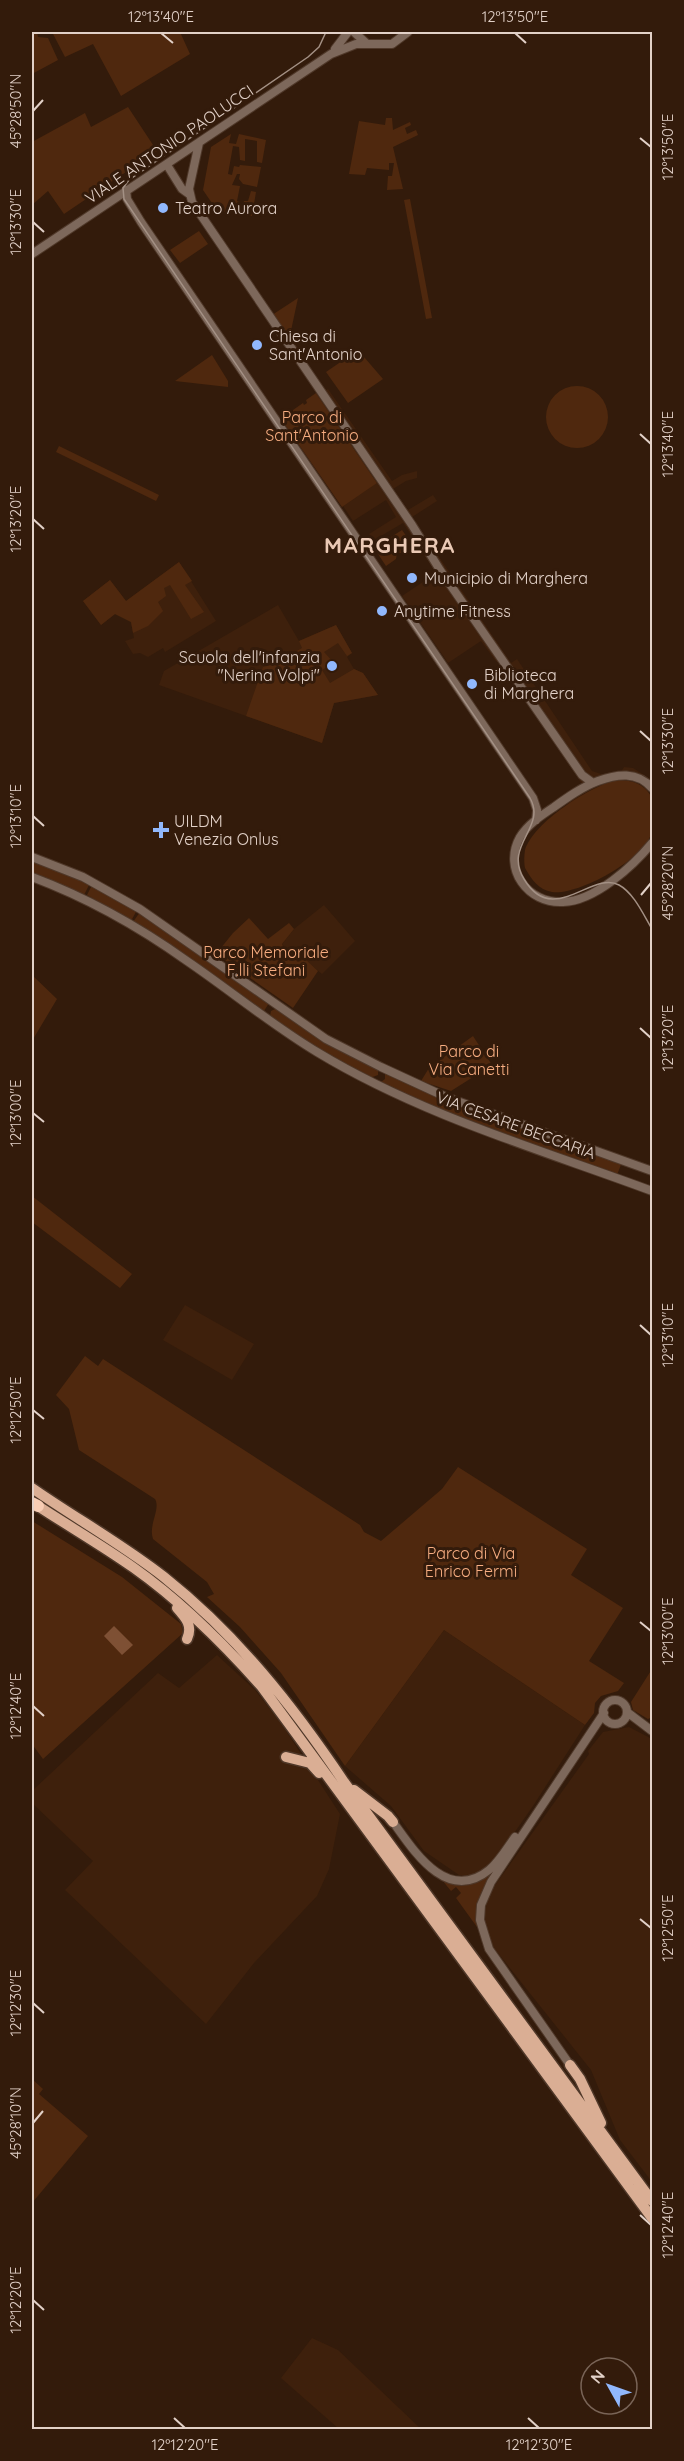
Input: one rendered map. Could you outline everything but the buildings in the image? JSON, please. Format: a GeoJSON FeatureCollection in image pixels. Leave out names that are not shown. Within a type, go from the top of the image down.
{"type":"FeatureCollection","features":[{"type":"Feature","properties":{"kind":"main road"},"geometry":{"type":"LineString","coordinates":[[32,1488],[143,1561],[209,1615],[270,1681],[342,1787],[652,2218]]}},
{"type":"Feature","properties":{"kind":"main road"},"geometry":{"type":"LineString","coordinates":[[35,1504],[150,1580],[197,1619],[236,1657],[342,1787],[652,2201]]}},
{"type":"Feature","properties":{"kind":"main road"},"geometry":{"type":"LineString","coordinates":[[150,1580],[185,1617],[190,1632],[187,1639]]}},
{"type":"Feature","properties":{"kind":"main road"},"geometry":{"type":"LineString","coordinates":[[286,1757],[313,1765],[330,1786],[342,1787],[388,1816],[393,1822]]}},
{"type":"Feature","properties":{"kind":"main road"},"geometry":{"type":"LineString","coordinates":[[570,2065],[580,2079],[611,2145]]}},
{"type":"Feature","properties":{"kind":"street"},"geometry":{"type":"LineString","coordinates":[[351,32],[369,44]]}},
{"type":"Feature","properties":{"kind":"street"},"geometry":{"type":"LineString","coordinates":[[351,32],[354,44]]}},
{"type":"Feature","properties":{"kind":"street"},"geometry":{"type":"LineString","coordinates":[[327,56],[351,32]]}},
{"type":"Feature","properties":{"kind":"street"},"geometry":{"type":"LineString","coordinates":[[327,56],[354,44],[392,44],[408,32]]}},
{"type":"Feature","properties":{"kind":"street","name":"VIALE ANTONIO PAOLUCCI"},"geometry":{"type":"LineString","coordinates":[[32,254],[327,56]]}},
{"type":"Feature","properties":{"kind":"street"},"geometry":{"type":"LineString","coordinates":[[189,194],[200,143]]}},
{"type":"Feature","properties":{"kind":"street"},"geometry":{"type":"LineString","coordinates":[[166,165],[182,189],[189,194],[582,776],[594,783]]}},
{"type":"Feature","properties":{"kind":"street"},"geometry":{"type":"LineString","coordinates":[[126,190],[127,199],[141,222],[533,798],[537,810],[536,820]]}},
{"type":"Feature","properties":{"kind":"street"},"geometry":{"type":"LineString","coordinates":[[652,788],[640,779],[628,775],[614,776],[575,793],[536,820],[525,831],[518,843],[514,864],[524,887],[542,899],[552,902],[571,902],[606,886],[634,863],[652,843]]}},
{"type":"Feature","properties":{"kind":"street","name":"VIA CESARE BECCARIA"},"geometry":{"type":"LineString","coordinates":[[32,857],[83,877],[133,905],[326,1039],[381,1067],[446,1096],[652,1171]]}},
{"type":"Feature","properties":{"kind":"street","name":"VIA CESARE BECCARIA"},"geometry":{"type":"LineString","coordinates":[[32,877],[84,898],[131,924],[188,961],[269,1020],[371,1083],[439,1113],[652,1191]]}},
{"type":"Feature","properties":{"kind":"street"},"geometry":{"type":"LineString","coordinates":[[269,1020],[267,1014],[269,1009],[279,1006]]}},
{"type":"Feature","properties":{"kind":"street"},"geometry":{"type":"LineString","coordinates":[[371,1083],[376,1083],[382,1078],[381,1067]]}},
{"type":"Feature","properties":{"kind":"street"},"geometry":{"type":"LineString","coordinates":[[393,1822],[419,1857],[434,1872],[444,1877],[464,1880],[481,1876],[490,1869],[542,1804],[593,1730],[606,1706],[616,1700],[623,1704],[627,1712],[652,1731]]}},
{"type":"Feature","properties":{"kind":"street"},"geometry":{"type":"LineString","coordinates":[[622,1722],[627,1712]]}},
{"type":"Feature","properties":{"kind":"street"},"geometry":{"type":"LineString","coordinates":[[604,1713],[610,1723]]}},
{"type":"Feature","properties":{"kind":"street"},"geometry":{"type":"LineString","coordinates":[[593,1730],[610,1723],[641,1724]]}},
{"type":"Feature","properties":{"kind":"street"},"geometry":{"type":"LineString","coordinates":[[542,1804],[491,1882],[481,1905],[480,1920],[489,1949],[570,2065]]}},
{"type":"Feature","properties":{"kind":"shaded area"},"geometry":{"type":"Polygon","coordinates":[[[328,389],[392,481],[402,475],[417,471],[417,478],[406,481],[393,489],[408,510],[433,495],[437,501],[412,517],[511,663],[517,659],[592,771],[607,776],[621,772],[624,767],[633,768],[652,780],[652,795],[640,782],[616,779],[599,784],[568,804],[564,798],[582,784],[504,668],[481,641],[448,663],[402,596],[436,573],[403,523],[374,540],[369,534],[396,517],[386,500],[353,521],[343,506],[378,482],[320,395],[328,389]]]}},
{"type":"Feature","properties":{"kind":"shaded area"},"geometry":{"type":"Polygon","coordinates":[[[179,562],[216,621],[165,652],[163,648],[148,657],[140,653],[133,654],[125,641],[134,638],[131,622],[115,614],[101,625],[83,601],[110,580],[126,601],[179,562]]]}},
{"type":"Feature","properties":{"kind":"shaded area"},"geometry":{"type":"Polygon","coordinates":[[[278,605],[299,641],[336,625],[352,653],[347,657],[354,669],[363,673],[378,695],[334,703],[322,743],[159,685],[164,671],[278,605]]]}},
{"type":"Feature","properties":{"kind":"shaded area"},"geometry":{"type":"Polygon","coordinates":[[[324,905],[355,941],[322,974],[305,960],[298,962],[293,960],[282,944],[294,929],[324,905]]]}},
{"type":"Feature","properties":{"kind":"shaded area"},"geometry":{"type":"Polygon","coordinates":[[[185,1305],[254,1344],[232,1380],[163,1340],[185,1305]]]}},
{"type":"Feature","properties":{"kind":"shaded area"},"geometry":{"type":"Polygon","coordinates":[[[114,1626],[133,1645],[122,1655],[104,1636],[114,1626]]]}},
{"type":"Feature","properties":{"kind":"shaded area"},"geometry":{"type":"Polygon","coordinates":[[[444,1630],[585,1725],[496,1859],[479,1872],[468,1876],[459,1875],[424,1851],[391,1806],[345,1766],[444,1630]]]}},
{"type":"Feature","properties":{"kind":"shaded area"},"geometry":{"type":"Polygon","coordinates":[[[217,1655],[255,1690],[281,1723],[340,1814],[329,1869],[317,1896],[254,1963],[206,2024],[65,1890],[93,1861],[32,1803],[32,1791],[158,1673],[179,1688],[217,1655]]]}},
{"type":"Feature","properties":{"kind":"shaded area"},"geometry":{"type":"Polygon","coordinates":[[[629,1727],[652,1739],[652,2182],[620,2140],[591,2070],[490,1943],[484,1918],[488,1895],[589,1754],[588,1751],[603,1732],[629,1727]]]}},
{"type":"Feature","properties":{"kind":"shaded area"},"geometry":{"type":"Polygon","coordinates":[[[312,2338],[338,2350],[421,2429],[339,2429],[281,2378],[312,2338]]]}},
{"type":"Feature","properties":{"kind":"green space"},"geometry":{"type":"Polygon","coordinates":[[[32,32],[37,32],[38,37],[48,38],[58,60],[32,74],[32,32]]]}},
{"type":"Feature","properties":{"kind":"green space"},"geometry":{"type":"Polygon","coordinates":[[[52,32],[180,32],[190,54],[121,96],[93,44],[65,57],[52,32]]]}},
{"type":"Feature","properties":{"kind":"green space"},"geometry":{"type":"Polygon","coordinates":[[[128,107],[157,151],[64,214],[48,191],[32,205],[32,142],[85,113],[91,127],[128,107]]]}},
{"type":"Feature","properties":{"kind":"green space"},"geometry":{"type":"Polygon","coordinates":[[[386,118],[392,118],[393,130],[410,122],[411,125],[405,128],[407,134],[416,130],[418,135],[393,147],[403,189],[387,190],[388,176],[392,176],[394,163],[389,163],[389,170],[367,168],[365,175],[349,174],[359,121],[385,125],[386,118]]]}},
{"type":"Feature","properties":{"kind":"green space"},"geometry":{"type":"Polygon","coordinates":[[[231,134],[229,143],[236,144],[239,134],[266,140],[262,163],[257,162],[257,141],[245,139],[245,161],[240,160],[239,147],[233,146],[228,174],[232,175],[234,166],[261,167],[257,187],[243,184],[239,179],[240,174],[237,174],[232,185],[240,186],[237,201],[239,206],[243,206],[244,201],[248,201],[251,191],[256,192],[252,216],[226,211],[220,215],[203,190],[211,147],[231,134]]]}},
{"type":"Feature","properties":{"kind":"green space"},"geometry":{"type":"Polygon","coordinates":[[[410,199],[432,318],[426,319],[404,200],[410,199]]]}},
{"type":"Feature","properties":{"kind":"green space"},"geometry":{"type":"Polygon","coordinates":[[[199,231],[208,244],[180,263],[170,250],[199,231]]]}},
{"type":"Feature","properties":{"kind":"green space"},"geometry":{"type":"Polygon","coordinates":[[[298,298],[289,340],[272,315],[298,298]]]}},
{"type":"Feature","properties":{"kind":"green space"},"geometry":{"type":"Polygon","coordinates":[[[358,350],[383,379],[348,403],[326,372],[358,350]]]}},
{"type":"Feature","properties":{"kind":"green space"},"geometry":{"type":"Polygon","coordinates":[[[212,355],[228,381],[228,387],[175,381],[212,355]]]}},
{"type":"Feature","properties":{"kind":"green space"},"geometry":{"type":"Polygon","coordinates":[[[577,386],[589,388],[599,395],[606,405],[608,417],[606,429],[599,439],[589,446],[577,448],[565,446],[555,439],[548,429],[546,417],[548,405],[555,395],[565,388],[577,386]]]}},
{"type":"Feature","properties":{"kind":"green space","name":"Parco di Sant'Antonio"},"geometry":{"type":"Polygon","coordinates":[[[316,393],[377,483],[342,507],[281,419],[290,410],[293,413],[293,410],[307,403],[306,400],[316,393]]]}},
{"type":"Feature","properties":{"kind":"green space"},"geometry":{"type":"Polygon","coordinates":[[[59,446],[159,495],[156,501],[56,452],[59,446]]]}},
{"type":"Feature","properties":{"kind":"green space"},"geometry":{"type":"Polygon","coordinates":[[[402,530],[414,547],[405,553],[397,553],[396,559],[386,566],[374,548],[402,530]]]}},
{"type":"Feature","properties":{"kind":"green space"},"geometry":{"type":"Polygon","coordinates":[[[179,562],[192,581],[185,585],[204,612],[191,619],[170,585],[164,588],[166,596],[158,602],[163,611],[148,626],[133,633],[131,622],[115,614],[101,625],[83,601],[110,580],[126,601],[179,562]]]}},
{"type":"Feature","properties":{"kind":"green space"},"geometry":{"type":"Polygon","coordinates":[[[336,625],[352,653],[347,656],[338,643],[324,652],[334,663],[322,670],[330,683],[354,669],[363,673],[378,695],[334,703],[322,743],[246,716],[263,667],[275,664],[302,648],[299,641],[336,625]]]}},
{"type":"Feature","properties":{"kind":"green space"},"geometry":{"type":"Polygon","coordinates":[[[616,780],[637,783],[652,798],[654,815],[652,831],[647,842],[625,863],[594,882],[564,892],[547,891],[539,886],[525,868],[525,850],[530,839],[539,828],[564,807],[592,790],[616,780]]]}},
{"type":"Feature","properties":{"kind":"green space"},"geometry":{"type":"Polygon","coordinates":[[[32,861],[90,883],[84,895],[32,873],[32,861]]]}},
{"type":"Feature","properties":{"kind":"green space"},"geometry":{"type":"Polygon","coordinates":[[[92,885],[137,910],[131,921],[87,895],[92,885]]]}},
{"type":"Feature","properties":{"kind":"green space"},"geometry":{"type":"Polygon","coordinates":[[[140,912],[269,1003],[264,1011],[133,922],[140,912]]]}},
{"type":"Feature","properties":{"kind":"green space","name":"Parco Memoriale F.lli Stefani"},"geometry":{"type":"Polygon","coordinates":[[[249,918],[268,939],[289,923],[294,929],[282,944],[286,953],[298,962],[305,959],[318,971],[293,1008],[216,954],[249,918]]]}},
{"type":"Feature","properties":{"kind":"green space"},"geometry":{"type":"Polygon","coordinates":[[[32,975],[57,999],[32,1041],[32,975]]]}},
{"type":"Feature","properties":{"kind":"green space"},"geometry":{"type":"Polygon","coordinates":[[[277,1008],[378,1069],[378,1075],[370,1078],[302,1039],[270,1016],[271,1011],[277,1008]]]}},
{"type":"Feature","properties":{"kind":"green space","name":"Parco di Via Canetti"},"geometry":{"type":"Polygon","coordinates":[[[473,1036],[492,1065],[451,1091],[421,1081],[429,1068],[473,1036]]]}},
{"type":"Feature","properties":{"kind":"green space"},"geometry":{"type":"Polygon","coordinates":[[[385,1073],[622,1162],[617,1175],[433,1106],[381,1082],[385,1079],[385,1073]]]}},
{"type":"Feature","properties":{"kind":"green space"},"geometry":{"type":"Polygon","coordinates":[[[32,1196],[132,1274],[120,1288],[32,1222],[32,1196]]]}},
{"type":"Feature","properties":{"kind":"green space","name":"Parco di Via Enrico Fermi"},"geometry":{"type":"Polygon","coordinates":[[[85,1356],[98,1366],[103,1359],[360,1525],[364,1532],[381,1541],[442,1489],[458,1467],[587,1549],[571,1575],[623,1608],[589,1661],[624,1683],[618,1691],[601,1696],[595,1703],[594,1713],[585,1725],[444,1630],[345,1766],[281,1673],[240,1627],[207,1597],[214,1594],[207,1582],[153,1539],[152,1528],[157,1508],[155,1499],[79,1450],[69,1409],[56,1395],[85,1356]]]}},
{"type":"Feature","properties":{"kind":"green space"},"geometry":{"type":"Polygon","coordinates":[[[32,1521],[122,1577],[181,1624],[183,1633],[43,1759],[32,1744],[32,1521]]]}},
{"type":"Feature","properties":{"kind":"green space"},"geometry":{"type":"Polygon","coordinates":[[[652,1669],[652,1717],[648,1719],[633,1710],[631,1702],[652,1669]]]}},
{"type":"Feature","properties":{"kind":"green space"},"geometry":{"type":"Polygon","coordinates":[[[492,1872],[479,1900],[477,1927],[456,1898],[461,1893],[456,1887],[451,1891],[442,1880],[492,1872]]]}},
{"type":"Feature","properties":{"kind":"green space"},"geometry":{"type":"Polygon","coordinates":[[[32,2079],[43,2089],[39,2094],[88,2136],[32,2203],[32,2079]]]}},
{"type":"Feature","properties":{"kind":"tram line"},"geometry":{"type":"LineString","coordinates":[[326,32],[319,47],[308,57],[129,180],[123,188],[124,199],[530,798],[534,809],[533,819],[518,856],[519,867],[524,879],[535,893],[547,898],[572,895],[608,882],[619,885],[634,899],[652,929]]}},
{"type":"Feature","properties":{"kind":"place","name":"Teatro Aurora"},"geometry":{"type":"Point","coordinates":[163,208]}},
{"type":"Feature","properties":{"kind":"place","name":"Chiesa di Sant'Antonio"},"geometry":{"type":"Point","coordinates":[257,345]}},
{"type":"Feature","properties":{"kind":"place","name":"Municipio di Marghera"},"geometry":{"type":"Point","coordinates":[412,578]}},
{"type":"Feature","properties":{"kind":"place","name":"Anytime Fitness"},"geometry":{"type":"Point","coordinates":[382,611]}},
{"type":"Feature","properties":{"kind":"place","name":"Scuola dell'infanzia \"Nerina Volpi\""},"geometry":{"type":"Point","coordinates":[332,666]}},
{"type":"Feature","properties":{"kind":"place","name":"Biblioteca di Marghera"},"geometry":{"type":"Point","coordinates":[472,684]}},
{"type":"Feature","properties":{"kind":"place","name":"UILDM Venezia Onlus"},"geometry":{"type":"Point","coordinates":[161,830]}},
{"type":"Feature","properties":{"kind":"district","name":"MARGHERA"},"geometry":{"type":"Point","coordinates":[390,545]}}]}
